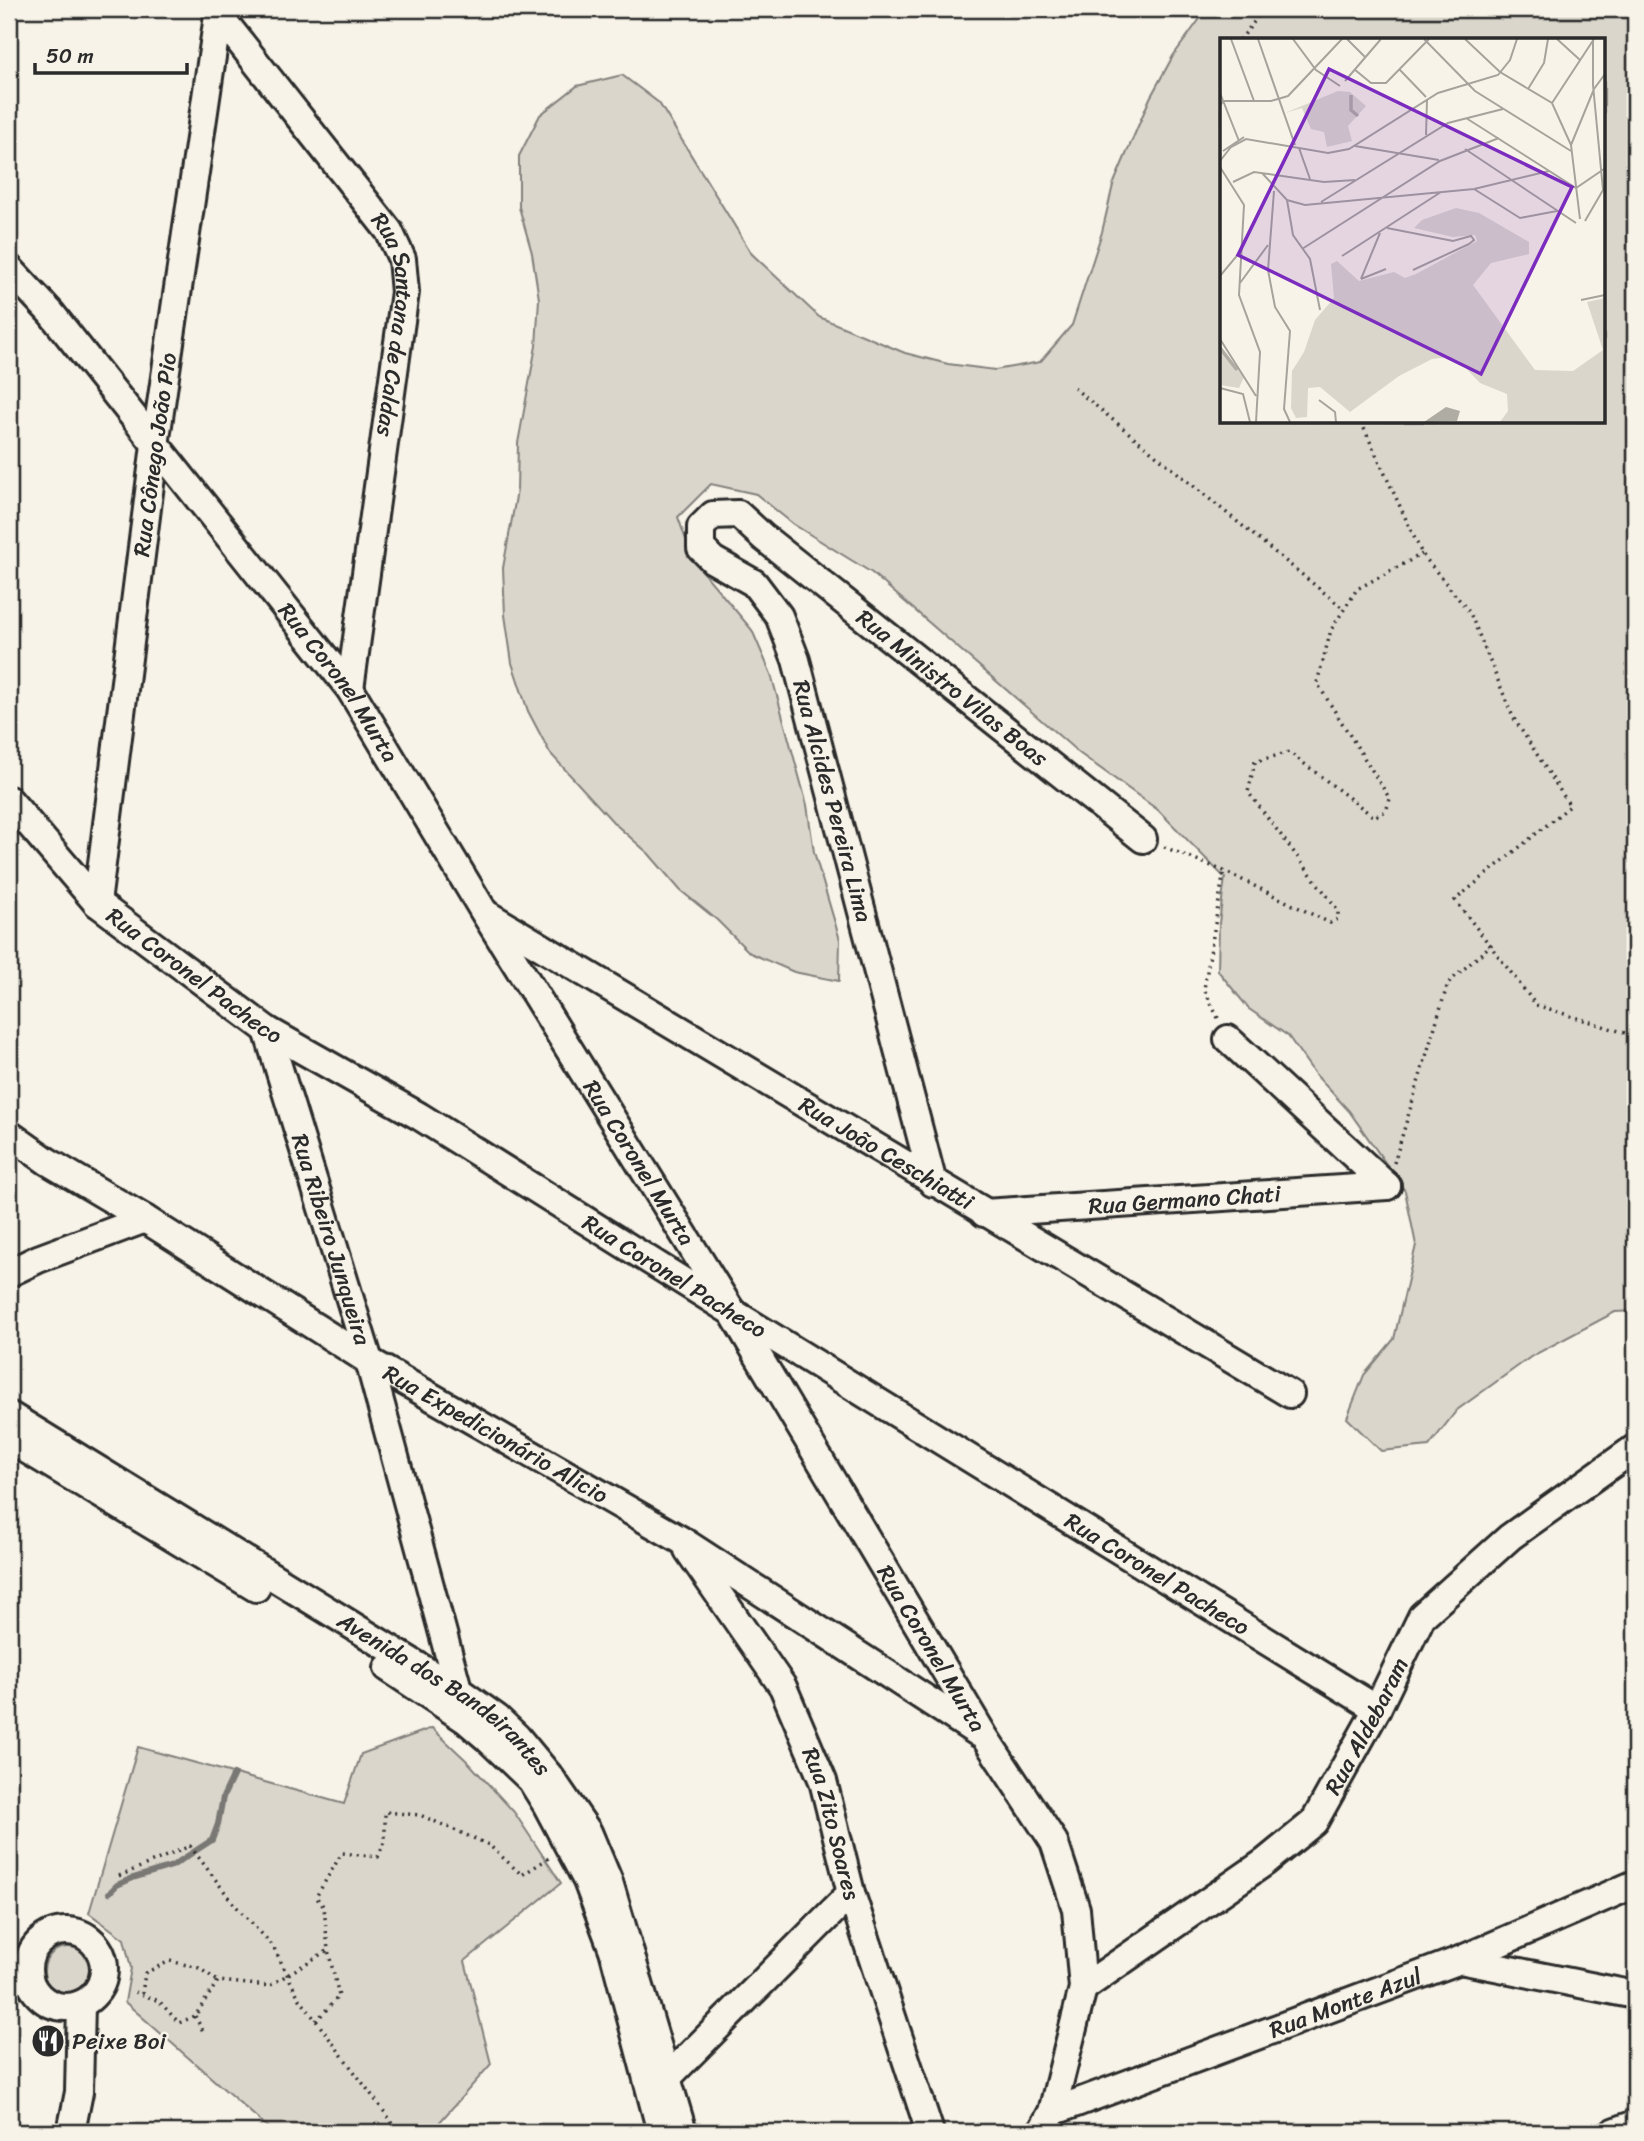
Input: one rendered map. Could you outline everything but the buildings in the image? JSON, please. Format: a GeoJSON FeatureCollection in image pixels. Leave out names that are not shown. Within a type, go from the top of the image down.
{"type":"FeatureCollection","features":[{"type":"Feature","properties":{"kind":"street","name":"Rua Cônego João Pio"},"geometry":{"type":"LineString","coordinates":[[97,903],[155,444],[218,11]]}},
{"type":"Feature","properties":{"kind":"street","name":"Rua Santana de Caldas"},"geometry":{"type":"LineString","coordinates":[[218,11],[389,232],[402,260],[405,292],[350,689]]}},
{"type":"Feature","properties":{"kind":"street","name":"Rua Coronel Murta"},"geometry":{"type":"LineString","coordinates":[[9,268],[51,313],[350,689],[484,912],[732,1312],[984,1736],[1055,1842],[1076,1909],[1083,1988],[1047,2122]]}},
{"type":"Feature","properties":{"kind":"street","name":"Rua Alcides Pereira Lima"},"geometry":{"type":"LineString","coordinates":[[763,537],[738,514],[713,515],[701,527],[701,548],[713,560],[754,583],[779,617],[796,660],[933,1183]]}},
{"type":"Feature","properties":{"kind":"street"},"geometry":{"type":"LineString","coordinates":[[754,583],[763,537]]}},
{"type":"Feature","properties":{"kind":"street","name":"Rua Ministro Vilas Boas"},"geometry":{"type":"LineString","coordinates":[[763,537],[1143,839]]}},
{"type":"Feature","properties":{"kind":"street","name":"Rua Coronel Pacheco"},"geometry":{"type":"LineString","coordinates":[[9,800],[97,903],[267,1030],[419,1116],[1377,1709]]}},
{"type":"Feature","properties":{"kind":"street","name":"Rua João Ceschiatti"},"geometry":{"type":"LineString","coordinates":[[484,912],[933,1183],[1290,1394]]}},
{"type":"Feature","properties":{"kind":"street","name":"Rua Ribeiro Junqueira"},"geometry":{"type":"LineString","coordinates":[[267,1030],[369,1361],[466,1720]]}},
{"type":"Feature","properties":{"kind":"street"},"geometry":{"type":"LineString","coordinates":[[1228,1039],[1387,1186]]}},
{"type":"Feature","properties":{"kind":"street","name":"Rua Expedicionário Alicio"},"geometry":{"type":"LineString","coordinates":[[9,1133],[47,1161],[145,1219],[369,1361],[681,1540],[984,1736]]}},
{"type":"Feature","properties":{"kind":"street","name":"Rua Germano Chati"},"geometry":{"type":"LineString","coordinates":[[984,1213],[1387,1186]]}},
{"type":"Feature","properties":{"kind":"street"},"geometry":{"type":"LineString","coordinates":[[9,1273],[38,1259],[145,1219]]}},
{"type":"Feature","properties":{"kind":"street","name":"Avenida dos Bandeirantes"},"geometry":{"type":"LineString","coordinates":[[9,1415],[459,1691],[497,1718],[517,1737],[551,1778],[588,1832],[610,1882],[683,2132]]}},
{"type":"Feature","properties":{"kind":"street","name":"Avenida dos Bandeirantes"},"geometry":{"type":"LineString","coordinates":[[9,1439],[401,1676],[466,1720],[531,1780],[587,1881],[613,1950],[657,2129]]}},
{"type":"Feature","properties":{"kind":"street","name":"Rua Aldebaram"},"geometry":{"type":"LineString","coordinates":[[1083,1988],[1265,1862],[1314,1822],[1377,1709],[1422,1616],[1510,1537],[1635,1448]]}},
{"type":"Feature","properties":{"kind":"street","name":"Rua Zito Soares"},"geometry":{"type":"LineString","coordinates":[[681,1540],[783,1686],[823,1781],[851,1893],[930,2132]]}},
{"type":"Feature","properties":{"kind":"street","name":"Rua Monte Azul"},"geometry":{"type":"LineString","coordinates":[[1047,2122],[1460,1960],[1635,1884]]}},
{"type":"Feature","properties":{"kind":"street"},"geometry":{"type":"LineString","coordinates":[[667,2078],[851,1893]]}},
{"type":"Feature","properties":{"kind":"street"},"geometry":{"type":"LineString","coordinates":[[76,1931],[96,1944],[102,1954],[104,1978],[92,1998],[82,2004],[72,2007],[54,2005],[20,1981],[34,1948],[52,1933],[76,1931]]}},
{"type":"Feature","properties":{"kind":"street"},"geometry":{"type":"LineString","coordinates":[[1460,1960],[1635,1995]]}},
{"type":"Feature","properties":{"kind":"street"},"geometry":{"type":"LineString","coordinates":[[71,2132],[79,2092],[82,2004]]}},
{"type":"Feature","properties":{"kind":"street"},"geometry":{"type":"LineString","coordinates":[[54,2005],[79,2092]]}},
{"type":"Feature","properties":{"kind":"street"},"geometry":{"type":"LineString","coordinates":[[1614,2132],[1635,2124]]}},
{"type":"Feature","properties":{"kind":"path"},"geometry":{"type":"LineString","coordinates":[[1242,38],[1264,9]]}},
{"type":"Feature","properties":{"kind":"path"},"geometry":{"type":"LineString","coordinates":[[1074,388],[1344,609]]}},
{"type":"Feature","properties":{"kind":"path"},"geometry":{"type":"LineString","coordinates":[[1363,424],[1422,554],[1470,613],[1513,717],[1570,806],[1455,900],[1492,944],[1536,1005],[1635,1036]]}},
{"type":"Feature","properties":{"kind":"path"},"geometry":{"type":"LineString","coordinates":[[1143,839],[1224,872],[1330,923],[1338,919],[1338,910],[1248,792],[1255,762],[1290,752],[1374,817],[1386,811],[1390,799],[1317,683],[1331,630],[1357,589],[1422,554]]}},
{"type":"Feature","properties":{"kind":"path"},"geometry":{"type":"LineString","coordinates":[[1224,872],[1204,989],[1228,1039]]}},
{"type":"Feature","properties":{"kind":"path"},"geometry":{"type":"LineString","coordinates":[[1387,1186],[1448,983],[1492,944]]}},
{"type":"Feature","properties":{"kind":"path"},"geometry":{"type":"LineString","coordinates":[[316,2021],[339,1996],[328,1950],[324,1908],[316,1897],[342,1853],[377,1857],[385,1840],[385,1812],[420,1815],[489,1845],[522,1875],[568,1845]]}},
{"type":"Feature","properties":{"kind":"path"},"geometry":{"type":"LineString","coordinates":[[119,1876],[190,1846],[234,1905],[272,1946],[299,1998],[392,2122],[391,2132]]}},
{"type":"Feature","properties":{"kind":"path"},"geometry":{"type":"LineString","coordinates":[[142,1994],[145,1973],[170,1961],[199,1968],[218,1981],[269,1986],[328,1950]]}},
{"type":"Feature","properties":{"kind":"path"},"geometry":{"type":"LineString","coordinates":[[135,1992],[159,2001],[179,2023],[195,2016],[218,1981]]}},
{"type":"Feature","properties":{"kind":"path"},"geometry":{"type":"LineString","coordinates":[[195,2016],[204,2033]]}},
{"type":"Feature","properties":{"kind":"shaded area"},"geometry":{"type":"Polygon","coordinates":[[[1207,9],[1635,9],[1635,186],[1631,196],[1627,229],[1635,272],[1635,1311],[1615,1312],[1532,1356],[1457,1410],[1429,1446],[1381,1451],[1347,1418],[1364,1375],[1394,1339],[1416,1245],[1405,1191],[1349,1111],[1315,1074],[1288,1036],[1249,1009],[1218,971],[1219,923],[1225,878],[1158,810],[1079,753],[872,573],[793,524],[756,494],[711,484],[678,517],[693,560],[752,630],[771,674],[807,805],[814,852],[840,940],[839,981],[794,972],[750,953],[717,920],[680,890],[649,854],[614,823],[550,753],[528,711],[512,663],[505,615],[503,568],[517,491],[518,443],[536,346],[539,299],[532,253],[519,207],[519,156],[540,115],[577,86],[622,75],[659,103],[752,254],[819,317],[905,353],[948,364],[995,370],[1040,362],[1072,325],[1102,232],[1113,185],[1150,98],[1173,56],[1207,9]]]}},
{"type":"Feature","properties":{"kind":"shaded area"},"geometry":{"type":"Polygon","coordinates":[[[432,1728],[514,1812],[561,1883],[465,1961],[491,2064],[431,2132],[273,2132],[125,2002],[131,1968],[124,1939],[89,1913],[138,1747],[344,1804],[361,1754],[432,1728]]]}},
{"type":"Feature","properties":{"kind":"shaded area"},"geometry":{"type":"Polygon","coordinates":[[[68,1947],[85,1954],[92,1971],[85,1988],[68,1995],[51,1988],[44,1971],[51,1954],[68,1947]]]}},
{"type":"Feature","properties":{"kind":"waterway"},"geometry":{"type":"LineString","coordinates":[[109,1893],[117,1885],[133,1878],[172,1866],[212,1840],[223,1797],[234,1774]]}},
{"type":"Feature","properties":{"kind":"place","name":"Peixe Boi"},"geometry":{"type":"Point","coordinates":[48,2041]}}]}
